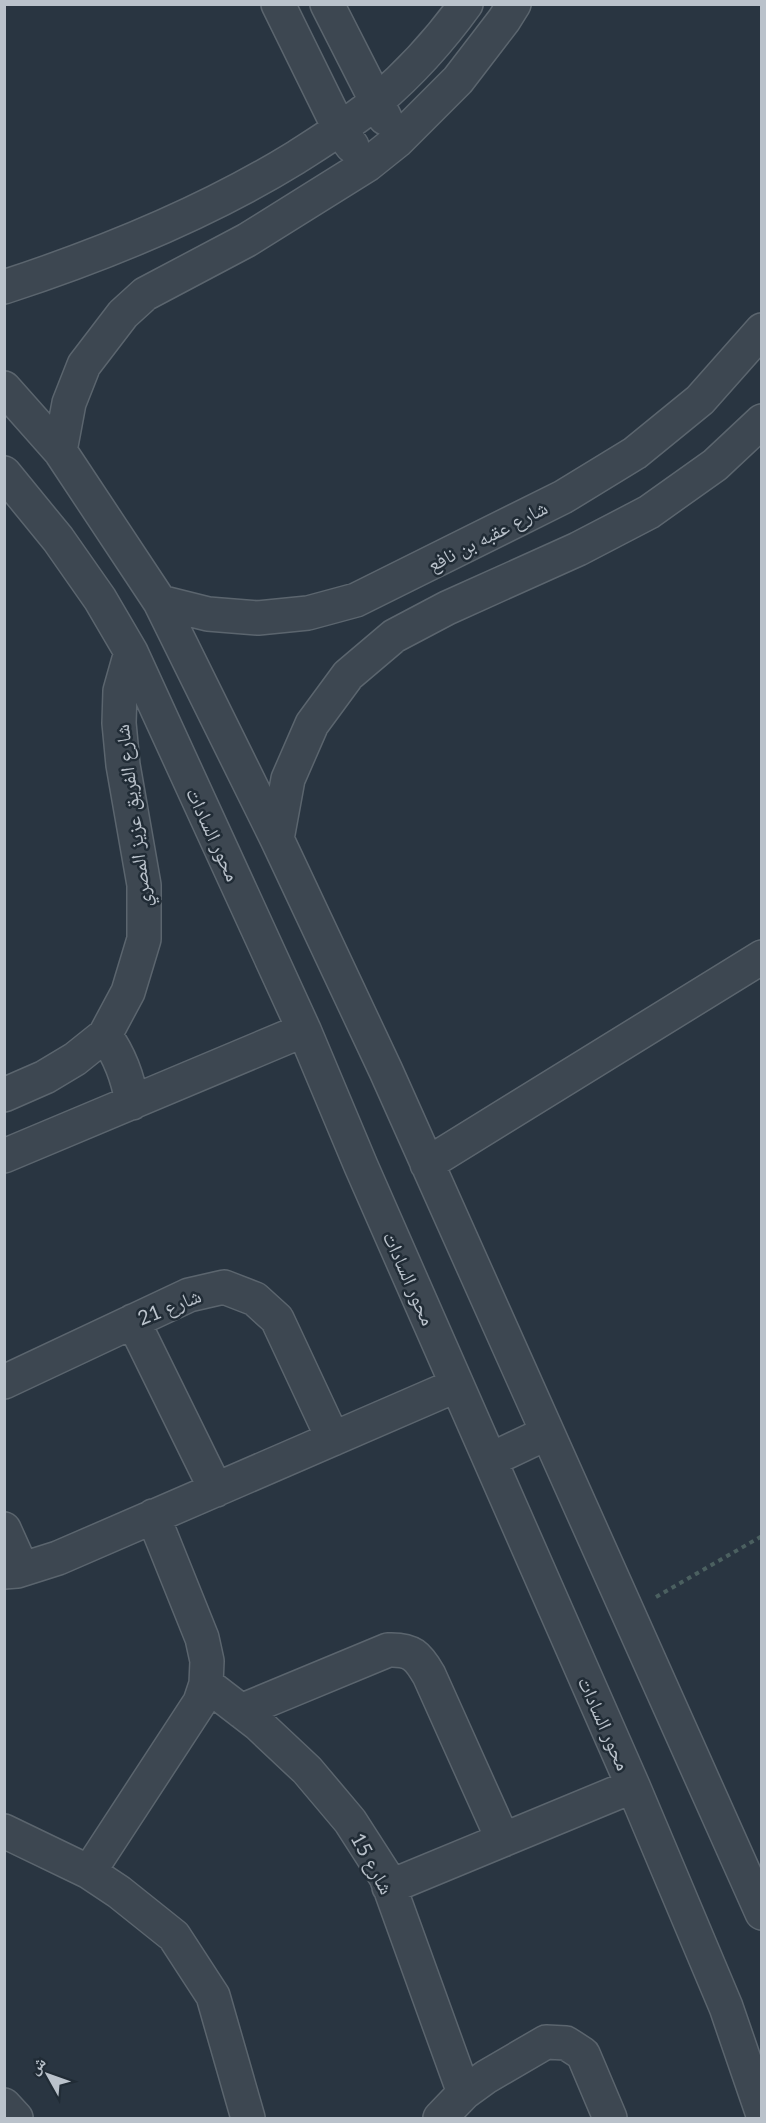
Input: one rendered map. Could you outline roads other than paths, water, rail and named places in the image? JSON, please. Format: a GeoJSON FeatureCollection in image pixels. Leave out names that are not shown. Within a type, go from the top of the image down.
{"type":"FeatureCollection","features":[{"type":"Feature","properties":{"kind":"street"},"geometry":{"type":"LineString","coordinates":[[278,4],[340,130],[367,165]]}},
{"type":"Feature","properties":{"kind":"street"},"geometry":{"type":"LineString","coordinates":[[327,4],[397,141]]}},
{"type":"Feature","properties":{"kind":"street"},"geometry":{"type":"LineString","coordinates":[[4,287],[144,236],[277,169],[340,130],[377,101],[418,62],[466,4]]}},
{"type":"Feature","properties":{"kind":"street"},"geometry":{"type":"LineString","coordinates":[[60,452],[69,404],[84,365],[123,315],[146,294],[247,240],[367,165],[397,141],[458,81],[514,4]]}},
{"type":"Feature","properties":{"kind":"street","name":"شارع عقبه بن نافع"},"geometry":{"type":"LineString","coordinates":[[160,602],[208,614],[258,618],[308,613],[356,600],[563,497],[635,453],[700,400],[762,330]]}},
{"type":"Feature","properties":{"kind":"street"},"geometry":{"type":"LineString","coordinates":[[4,388],[60,452],[160,602],[277,839],[427,1164],[762,1913]]}},
{"type":"Feature","properties":{"kind":"street"},"geometry":{"type":"LineString","coordinates":[[277,839],[288,779],[312,724],[348,675],[394,636],[447,608],[578,549],[649,512],[715,465],[762,421]]}},
{"type":"Feature","properties":{"kind":"street","name":"محور السادات"},"geometry":{"type":"LineString","coordinates":[[4,473],[58,539],[100,599],[130,652],[304,1030],[633,1786],[726,2007],[762,2112]]}},
{"type":"Feature","properties":{"kind":"street","name":"شارع الفريق عزيز المصري"},"geometry":{"type":"LineString","coordinates":[[4,1095],[45,1077],[75,1059],[105,1035],[128,992],[144,939],[144,885],[123,765],[119,723],[120,691],[130,652]]}},
{"type":"Feature","properties":{"kind":"street"},"geometry":{"type":"LineString","coordinates":[[427,1164],[762,957]]}},
{"type":"Feature","properties":{"kind":"street"},"geometry":{"type":"LineString","coordinates":[[4,1156],[304,1030]]}},
{"type":"Feature","properties":{"kind":"street"},"geometry":{"type":"LineString","coordinates":[[105,1035],[116,1050],[124,1067],[132,1103]]}},
{"type":"Feature","properties":{"kind":"street","name":"شارع 21"},"geometry":{"type":"LineString","coordinates":[[4,1382],[189,1295],[224,1287],[255,1299],[277,1319],[333,1439]]}},
{"type":"Feature","properties":{"kind":"street"},"geometry":{"type":"LineString","coordinates":[[133,1321],[216,1490]]}},
{"type":"Feature","properties":{"kind":"street"},"geometry":{"type":"LineString","coordinates":[[4,1529],[13,1571],[58,1558],[457,1385]]}},
{"type":"Feature","properties":{"kind":"street"},"geometry":{"type":"LineString","coordinates":[[490,1460],[547,1433]]}},
{"type":"Feature","properties":{"kind":"street"},"geometry":{"type":"LineString","coordinates":[[89,1872],[200,1702],[206,1684],[207,1661],[202,1638],[153,1516]]}},
{"type":"Feature","properties":{"kind":"street"},"geometry":{"type":"LineString","coordinates":[[242,1711],[388,1650],[402,1649],[419,1658],[429,1675],[503,1839]]}},
{"type":"Feature","properties":{"kind":"street","name":"شارع 15"},"geometry":{"type":"LineString","coordinates":[[206,1684],[258,1724],[314,1778],[350,1821],[386,1877],[464,2093]]}},
{"type":"Feature","properties":{"kind":"street"},"geometry":{"type":"LineString","coordinates":[[389,1887],[633,1786]]}},
{"type":"Feature","properties":{"kind":"street"},"geometry":{"type":"LineString","coordinates":[[4,1831],[89,1872],[119,1892],[174,1936],[213,1996],[248,2118]]}},
{"type":"Feature","properties":{"kind":"street"},"geometry":{"type":"LineString","coordinates":[[440,2118],[464,2093],[486,2076],[546,2042],[566,2043],[583,2054],[610,2118]]}},
{"type":"Feature","properties":{"kind":"street"},"geometry":{"type":"LineString","coordinates":[[4,2105],[15,2118]]}}]}
